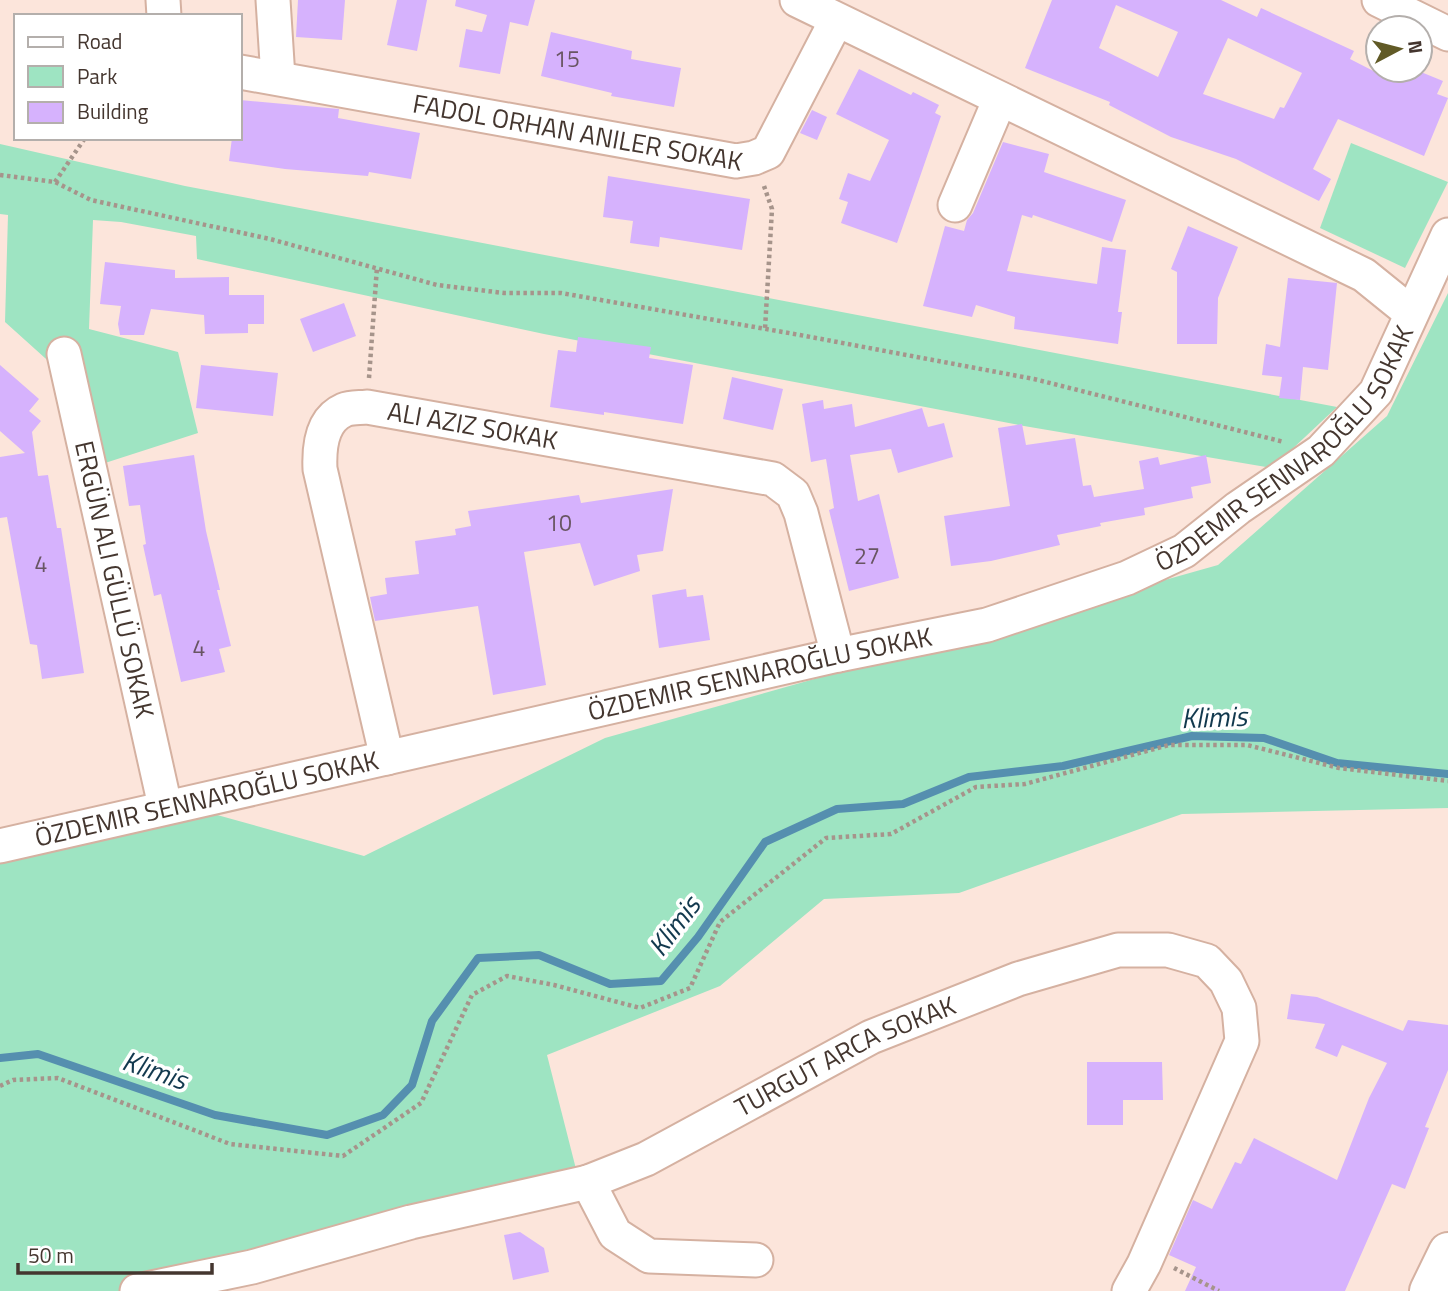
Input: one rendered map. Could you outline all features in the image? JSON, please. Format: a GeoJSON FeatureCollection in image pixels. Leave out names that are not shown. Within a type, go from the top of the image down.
{"type":"FeatureCollection","features":[{"type":"Feature","properties":{"kind":"main road"},"geometry":{"type":"LineString","coordinates":[[1429,1291],[1448,1252]]}},
{"type":"Feature","properties":{"kind":"street"},"geometry":{"type":"LineString","coordinates":[[273,0],[278,78]]}},
{"type":"Feature","properties":{"kind":"street","name":"ÖZDEMIR SENNAROĞLU SOKAK"},"geometry":{"type":"LineString","coordinates":[[797,0],[1364,275],[1411,313]]}},
{"type":"Feature","properties":{"kind":"street"},"geometry":{"type":"LineString","coordinates":[[1379,0],[1448,34]]}},
{"type":"Feature","properties":{"kind":"street"},"geometry":{"type":"LineString","coordinates":[[242,72],[736,160],[754,158],[768,152],[836,21]]}},
{"type":"Feature","properties":{"kind":"street"},"geometry":{"type":"LineString","coordinates":[[955,205],[1000,99]]}},
{"type":"Feature","properties":{"kind":"street","name":"ÖZDEMIR SENNAROĞLU SOKAK"},"geometry":{"type":"LineString","coordinates":[[0,846],[165,806],[838,654],[987,625],[1127,578],[1184,551],[1238,508],[1321,451],[1376,392],[1448,235]]}},
{"type":"Feature","properties":{"kind":"street","name":"ERGÜN ALI GÜLLÜ SOKAK"},"geometry":{"type":"LineString","coordinates":[[64,354],[165,806]]}},
{"type":"Feature","properties":{"kind":"street","name":"ALI AZIZ SOKAK"},"geometry":{"type":"LineString","coordinates":[[387,758],[320,469],[319,446],[324,432],[332,419],[345,410],[367,407],[773,479],[793,494],[801,513],[838,654]]}},
{"type":"Feature","properties":{"kind":"street","name":"TURGUT ARCA SOKAK"},"geometry":{"type":"LineString","coordinates":[[137,1291],[262,1279],[411,1222],[588,1182],[646,1159],[871,1037],[895,1027],[1018,979],[1118,950],[1168,950],[1207,961],[1226,981],[1239,1008],[1242,1041],[1148,1255],[1129,1291]]}},
{"type":"Feature","properties":{"kind":"street"},"geometry":{"type":"LineString","coordinates":[[588,1182],[615,1234],[649,1256],[756,1260]]}},
{"type":"Feature","properties":{"kind":"path"},"geometry":{"type":"LineString","coordinates":[[55,182],[84,140]]}},
{"type":"Feature","properties":{"kind":"path"},"geometry":{"type":"LineString","coordinates":[[754,158],[772,209],[765,329]]}},
{"type":"Feature","properties":{"kind":"path"},"geometry":{"type":"LineString","coordinates":[[0,175],[55,182],[91,200],[270,239],[437,285],[504,293],[561,293],[765,329],[1034,380],[1321,451]]}},
{"type":"Feature","properties":{"kind":"path"},"geometry":{"type":"LineString","coordinates":[[367,407],[377,267]]}},
{"type":"Feature","properties":{"kind":"path"},"geometry":{"type":"LineString","coordinates":[[0,1086],[13,1080],[58,1078],[230,1144],[343,1156],[421,1103],[472,995],[507,976],[554,985],[640,1008],[690,988],[720,922],[826,838],[891,834],[976,787],[1025,784],[1169,745],[1247,744],[1339,768],[1448,781]]}},
{"type":"Feature","properties":{"kind":"path"},"geometry":{"type":"LineString","coordinates":[[1148,1255],[1219,1291]]}},
{"type":"Feature","properties":{"kind":"green space"},"geometry":{"type":"Polygon","coordinates":[[[1351,143],[1448,182],[1405,268],[1320,228],[1351,143]]]}},
{"type":"Feature","properties":{"kind":"green space"},"geometry":{"type":"Polygon","coordinates":[[[0,144],[185,186],[1337,407],[1272,468],[1024,426],[544,334],[197,259],[196,236],[121,222],[93,220],[89,329],[178,352],[198,433],[105,463],[85,394],[5,322],[8,215],[0,214],[0,144]]]}},
{"type":"Feature","properties":{"kind":"green space"},"geometry":{"type":"Polygon","coordinates":[[[1448,293],[1448,808],[1182,814],[959,893],[824,899],[720,986],[547,1055],[576,1169],[182,1291],[0,1291],[0,863],[210,813],[364,856],[605,738],[1218,565],[1387,416],[1448,293]]]}},
{"type":"Feature","properties":{"kind":"building"},"geometry":{"type":"Polygon","coordinates":[[[298,0],[345,0],[342,40],[296,37],[298,0]]]}},
{"type":"Feature","properties":{"kind":"building"},"geometry":{"type":"Polygon","coordinates":[[[397,0],[427,0],[417,51],[387,45],[397,0]]]}},
{"type":"Feature","properties":{"kind":"building"},"geometry":{"type":"Polygon","coordinates":[[[456,0],[535,0],[528,26],[510,22],[500,74],[459,67],[466,29],[482,32],[487,15],[455,6],[456,0]]]}},
{"type":"Feature","properties":{"kind":"building"},"geometry":{"type":"Polygon","coordinates":[[[1052,0],[1221,0],[1257,17],[1261,8],[1354,51],[1350,59],[1364,66],[1364,84],[1434,84],[1434,77],[1443,81],[1437,94],[1448,98],[1424,156],[1338,119],[1313,169],[1331,179],[1319,201],[1236,159],[1171,137],[1109,105],[1110,102],[1025,68],[1052,0]],[[1116,5],[1099,48],[1158,77],[1178,32],[1116,5]],[[1228,38],[1203,94],[1274,119],[1280,107],[1284,108],[1302,73],[1228,38]]]}},
{"type":"Feature","properties":{"kind":"building"},"geometry":{"type":"Polygon","coordinates":[[[551,32],[632,51],[631,59],[681,68],[674,107],[611,96],[612,93],[541,76],[551,32]]]}},
{"type":"Feature","properties":{"kind":"building"},"geometry":{"type":"Polygon","coordinates":[[[859,69],[911,95],[913,92],[939,105],[935,113],[941,116],[897,243],[841,223],[848,202],[839,199],[848,173],[870,181],[889,140],[836,114],[859,69]]]}},
{"type":"Feature","properties":{"kind":"building"},"geometry":{"type":"Polygon","coordinates":[[[242,100],[339,109],[338,118],[420,133],[411,179],[369,172],[368,176],[229,161],[232,140],[242,140],[242,100]]]}},
{"type":"Feature","properties":{"kind":"building"},"geometry":{"type":"Polygon","coordinates":[[[812,110],[827,117],[817,140],[800,133],[812,110]]]}},
{"type":"Feature","properties":{"kind":"building"},"geometry":{"type":"Polygon","coordinates":[[[1003,142],[1049,154],[1044,172],[1126,200],[1112,242],[1033,215],[1032,218],[1022,215],[1007,271],[1097,284],[1102,247],[1126,250],[1118,312],[1122,312],[1118,344],[1014,329],[1015,317],[976,305],[972,317],[923,306],[945,226],[964,231],[1003,142]]]}},
{"type":"Feature","properties":{"kind":"building"},"geometry":{"type":"Polygon","coordinates":[[[608,176],[750,199],[742,250],[660,237],[659,247],[630,243],[633,221],[603,217],[608,176]]]}},
{"type":"Feature","properties":{"kind":"building"},"geometry":{"type":"Polygon","coordinates":[[[1188,226],[1238,247],[1218,298],[1217,344],[1177,344],[1177,272],[1171,269],[1188,226]]]}},
{"type":"Feature","properties":{"kind":"building"},"geometry":{"type":"Polygon","coordinates":[[[105,262],[175,270],[175,278],[229,277],[229,295],[264,295],[264,324],[248,324],[248,333],[205,334],[204,315],[151,309],[144,335],[120,335],[118,324],[121,306],[100,304],[105,262]]]}},
{"type":"Feature","properties":{"kind":"building"},"geometry":{"type":"Polygon","coordinates":[[[1288,278],[1337,283],[1328,370],[1303,367],[1300,400],[1279,398],[1282,377],[1262,375],[1266,344],[1280,347],[1288,278]]]}},
{"type":"Feature","properties":{"kind":"building"},"geometry":{"type":"Polygon","coordinates":[[[344,303],[356,336],[313,352],[300,319],[344,303]]]}},
{"type":"Feature","properties":{"kind":"building"},"geometry":{"type":"Polygon","coordinates":[[[578,337],[651,347],[649,358],[693,365],[683,424],[550,407],[558,350],[576,352],[578,337]]]}},
{"type":"Feature","properties":{"kind":"building"},"geometry":{"type":"Polygon","coordinates":[[[0,365],[39,399],[29,411],[41,421],[32,432],[38,476],[48,475],[57,528],[61,528],[84,673],[42,679],[37,645],[30,644],[7,517],[0,518],[0,457],[25,453],[0,431],[0,365]]]}},
{"type":"Feature","properties":{"kind":"building"},"geometry":{"type":"Polygon","coordinates":[[[201,365],[278,373],[273,416],[196,408],[201,365]]]}},
{"type":"Feature","properties":{"kind":"building"},"geometry":{"type":"Polygon","coordinates":[[[732,377],[783,389],[773,430],[723,419],[732,377]]]}},
{"type":"Feature","properties":{"kind":"building"},"geometry":{"type":"Polygon","coordinates":[[[823,400],[824,409],[852,404],[855,427],[922,408],[928,427],[944,423],[953,457],[898,473],[891,449],[850,455],[858,501],[879,494],[899,578],[849,591],[829,510],[834,508],[826,459],[811,462],[802,404],[823,400]]]}},
{"type":"Feature","properties":{"kind":"building"},"geometry":{"type":"Polygon","coordinates":[[[1022,424],[1026,445],[1075,438],[1083,486],[1091,485],[1094,497],[1144,489],[1139,461],[1158,457],[1160,465],[1206,455],[1211,483],[1191,487],[1193,498],[1144,508],[1145,515],[1100,523],[1101,526],[1057,535],[1060,545],[991,561],[951,566],[944,516],[1010,506],[998,428],[1022,424]]]}},
{"type":"Feature","properties":{"kind":"building"},"geometry":{"type":"Polygon","coordinates":[[[194,455],[206,531],[220,590],[217,590],[231,646],[219,649],[225,672],[181,682],[161,594],[154,596],[143,545],[146,544],[140,505],[129,506],[123,466],[194,455]]]}},
{"type":"Feature","properties":{"kind":"building"},"geometry":{"type":"Polygon","coordinates":[[[673,489],[663,551],[637,555],[640,571],[594,586],[580,543],[524,552],[546,685],[493,695],[478,606],[375,621],[370,597],[387,594],[385,578],[419,574],[415,541],[456,535],[455,529],[471,526],[468,511],[579,495],[581,503],[673,489]]]}},
{"type":"Feature","properties":{"kind":"building"},"geometry":{"type":"Polygon","coordinates":[[[686,589],[687,597],[703,595],[710,640],[659,648],[652,595],[686,589]]]}},
{"type":"Feature","properties":{"kind":"building"},"geometry":{"type":"Polygon","coordinates":[[[1291,994],[1317,997],[1403,1031],[1408,1020],[1448,1025],[1448,1070],[1425,1127],[1429,1128],[1405,1189],[1392,1184],[1345,1291],[1185,1291],[1196,1267],[1169,1255],[1193,1200],[1212,1209],[1235,1162],[1241,1164],[1254,1138],[1337,1180],[1369,1098],[1387,1063],[1342,1045],[1337,1057],[1315,1048],[1325,1024],[1287,1019],[1291,994]]]}},
{"type":"Feature","properties":{"kind":"building"},"geometry":{"type":"Polygon","coordinates":[[[1087,1062],[1162,1062],[1163,1100],[1123,1100],[1123,1125],[1087,1125],[1087,1062]]]}},
{"type":"Feature","properties":{"kind":"building"},"geometry":{"type":"Polygon","coordinates":[[[520,1232],[544,1248],[549,1272],[513,1280],[504,1235],[520,1232]]]}},
{"type":"Feature","properties":{"kind":"waterway","name":"Klimis"},"geometry":{"type":"LineString","coordinates":[[0,1058],[38,1054],[215,1115],[327,1135],[383,1115],[412,1085],[432,1021],[478,958],[539,955],[610,984],[661,981],[698,937],[765,842],[837,809],[903,804],[969,777],[1063,766],[1192,736],[1264,738],[1337,763],[1448,774]]}}]}
